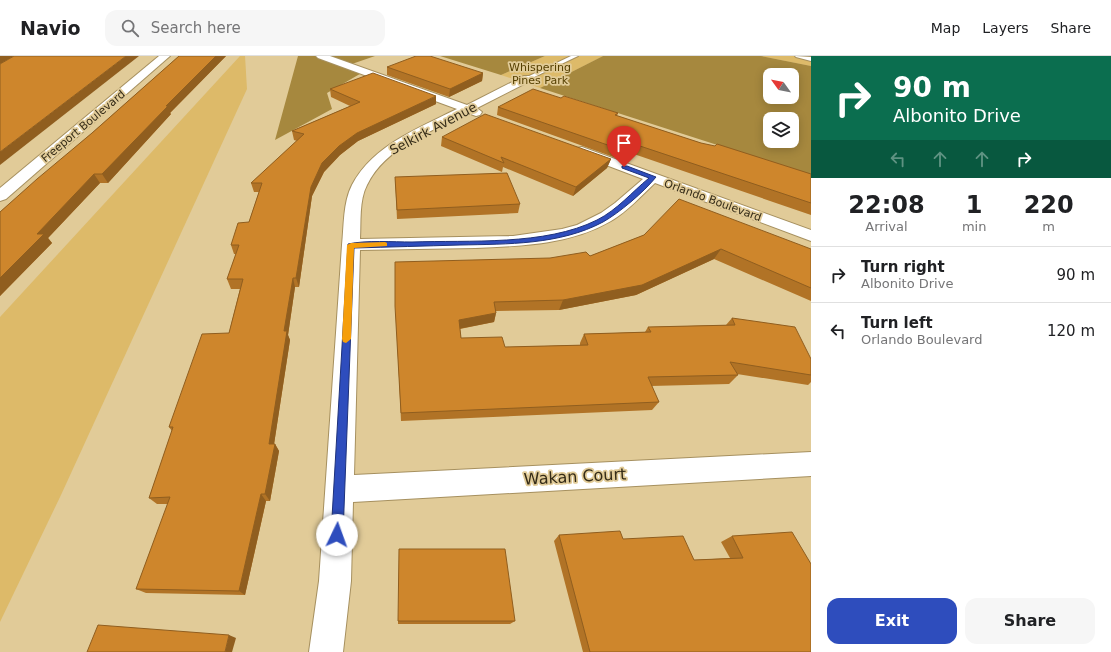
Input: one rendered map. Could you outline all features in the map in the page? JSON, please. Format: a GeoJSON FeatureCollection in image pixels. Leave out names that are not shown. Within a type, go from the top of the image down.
{"type":"FeatureCollection","features":[{"type":"Feature","properties":{"kind":"street","name":"Freeport Boulevard"},"geometry":{"type":"LineString","coordinates":[[0,196],[165,56]]}},
{"type":"Feature","properties":{"kind":"street"},"geometry":{"type":"LineString","coordinates":[[321,56],[490,117]]}},
{"type":"Feature","properties":{"kind":"street","name":"Selkirk Avenue"},"geometry":{"type":"LineString","coordinates":[[326,652],[335,581],[351,245],[355,198],[359,185],[376,161],[402,142],[528,78]]}},
{"type":"Feature","properties":{"kind":"street","name":"Orlando Boulevard"},"geometry":{"type":"LineString","coordinates":[[572,147],[811,236]]}},
{"type":"Feature","properties":{"kind":"street"},"geometry":{"type":"LineString","coordinates":[[351,245],[508,241],[559,235],[582,229],[600,221],[614,212],[653,177]]}},
{"type":"Feature","properties":{"kind":"street","name":"Wakan Court"},"geometry":{"type":"LineString","coordinates":[[339,489],[811,464]]}},
{"type":"Feature","properties":{"kind":"lane"},"geometry":{"type":"LineString","coordinates":[[528,78],[575,56]]}},
{"type":"Feature","properties":{"kind":"lane"},"geometry":{"type":"LineString","coordinates":[[798,56],[811,59]]}},
{"type":"Feature","properties":{"kind":"green space"},"geometry":{"type":"Polygon","coordinates":[[[240,56],[245,56],[247,89],[61,495],[0,622],[0,317],[240,56]]]}},
{"type":"Feature","properties":{"kind":"green space","name":"Whispering Pines Park"},"geometry":{"type":"Polygon","coordinates":[[[545,56],[603,56],[540,88],[501,75],[545,56]]]}},
{"type":"Feature","properties":{"kind":"green space"},"geometry":{"type":"Polygon","coordinates":[[[761,56],[811,56],[811,66],[761,56]]]}},
{"type":"Feature","properties":{"kind":"shaded area"},"geometry":{"type":"Polygon","coordinates":[[[298,56],[375,56],[349,65],[365,71],[327,93],[332,109],[275,140],[298,56]]]}},
{"type":"Feature","properties":{"kind":"shaded area"},"geometry":{"type":"Polygon","coordinates":[[[440,56],[545,56],[501,75],[440,56]]]}},
{"type":"Feature","properties":{"kind":"shaded area"},"geometry":{"type":"Polygon","coordinates":[[[603,56],[761,56],[811,66],[811,175],[540,88],[603,56]]]}},
{"type":"Feature","properties":{"kind":"building"},"geometry":{"type":"Polygon","coordinates":[[[14,56],[126,56],[0,152],[0,64],[14,56]]]}},
{"type":"Feature","properties":{"kind":"building"},"geometry":{"type":"Polygon","coordinates":[[[179,56],[216,56],[166,106],[168,106],[102,174],[94,174],[37,234],[44,234],[0,278],[0,212],[179,56]]]}},
{"type":"Feature","properties":{"kind":"building"},"geometry":{"type":"Polygon","coordinates":[[[416,56],[430,56],[483,73],[450,89],[387,67],[416,56]]]}},
{"type":"Feature","properties":{"kind":"building"},"geometry":{"type":"Polygon","coordinates":[[[373,73],[436,96],[357,133],[339,146],[322,163],[311,187],[296,278],[293,278],[284,331],[287,331],[269,444],[275,444],[265,494],[261,494],[239,591],[136,589],[170,497],[149,498],[173,427],[169,427],[202,334],[229,333],[243,279],[227,279],[239,245],[231,245],[238,223],[249,222],[262,183],[251,183],[304,134],[292,131],[360,102],[330,89],[373,73]]]}},
{"type":"Feature","properties":{"kind":"building"},"geometry":{"type":"Polygon","coordinates":[[[533,89],[561,98],[564,96],[618,113],[615,115],[701,143],[715,146],[717,144],[811,174],[811,203],[631,143],[622,150],[498,107],[533,89]]]}},
{"type":"Feature","properties":{"kind":"building"},"geometry":{"type":"Polygon","coordinates":[[[485,114],[611,159],[576,187],[501,157],[504,163],[442,137],[485,114]]]}},
{"type":"Feature","properties":{"kind":"building"},"geometry":{"type":"Polygon","coordinates":[[[507,173],[520,204],[397,210],[395,177],[507,173]]]}},
{"type":"Feature","properties":{"kind":"building"},"geometry":{"type":"Polygon","coordinates":[[[679,199],[811,249],[811,288],[721,249],[642,285],[563,300],[494,302],[496,313],[459,320],[461,338],[502,337],[505,347],[588,345],[584,334],[651,332],[648,327],[735,325],[732,318],[795,327],[811,359],[811,375],[730,362],[738,375],[648,377],[659,402],[401,413],[395,306],[395,262],[550,258],[586,252],[590,256],[644,235],[679,199]]]}},
{"type":"Feature","properties":{"kind":"building"},"geometry":{"type":"Polygon","coordinates":[[[620,531],[623,539],[683,536],[694,560],[743,558],[732,536],[792,532],[811,564],[811,652],[590,652],[559,535],[620,531]]]}},
{"type":"Feature","properties":{"kind":"building"},"geometry":{"type":"Polygon","coordinates":[[[399,549],[505,549],[515,621],[398,621],[399,549]]]}},
{"type":"Feature","properties":{"kind":"building"},"geometry":{"type":"Polygon","coordinates":[[[98,625],[229,635],[225,652],[87,652],[98,625]]]}},
{"type":"Feature","properties":{"kind":"slow traffic"},"geometry":{"type":"LineString","coordinates":[[346,339],[351,245],[385,245]]}},
{"type":"Feature","properties":{"kind":"route"},"geometry":{"type":"LineString","coordinates":[[337,535],[351,245],[508,241],[546,238],[565,234],[582,229],[600,221],[614,212],[653,177],[624,167]]}}]}
